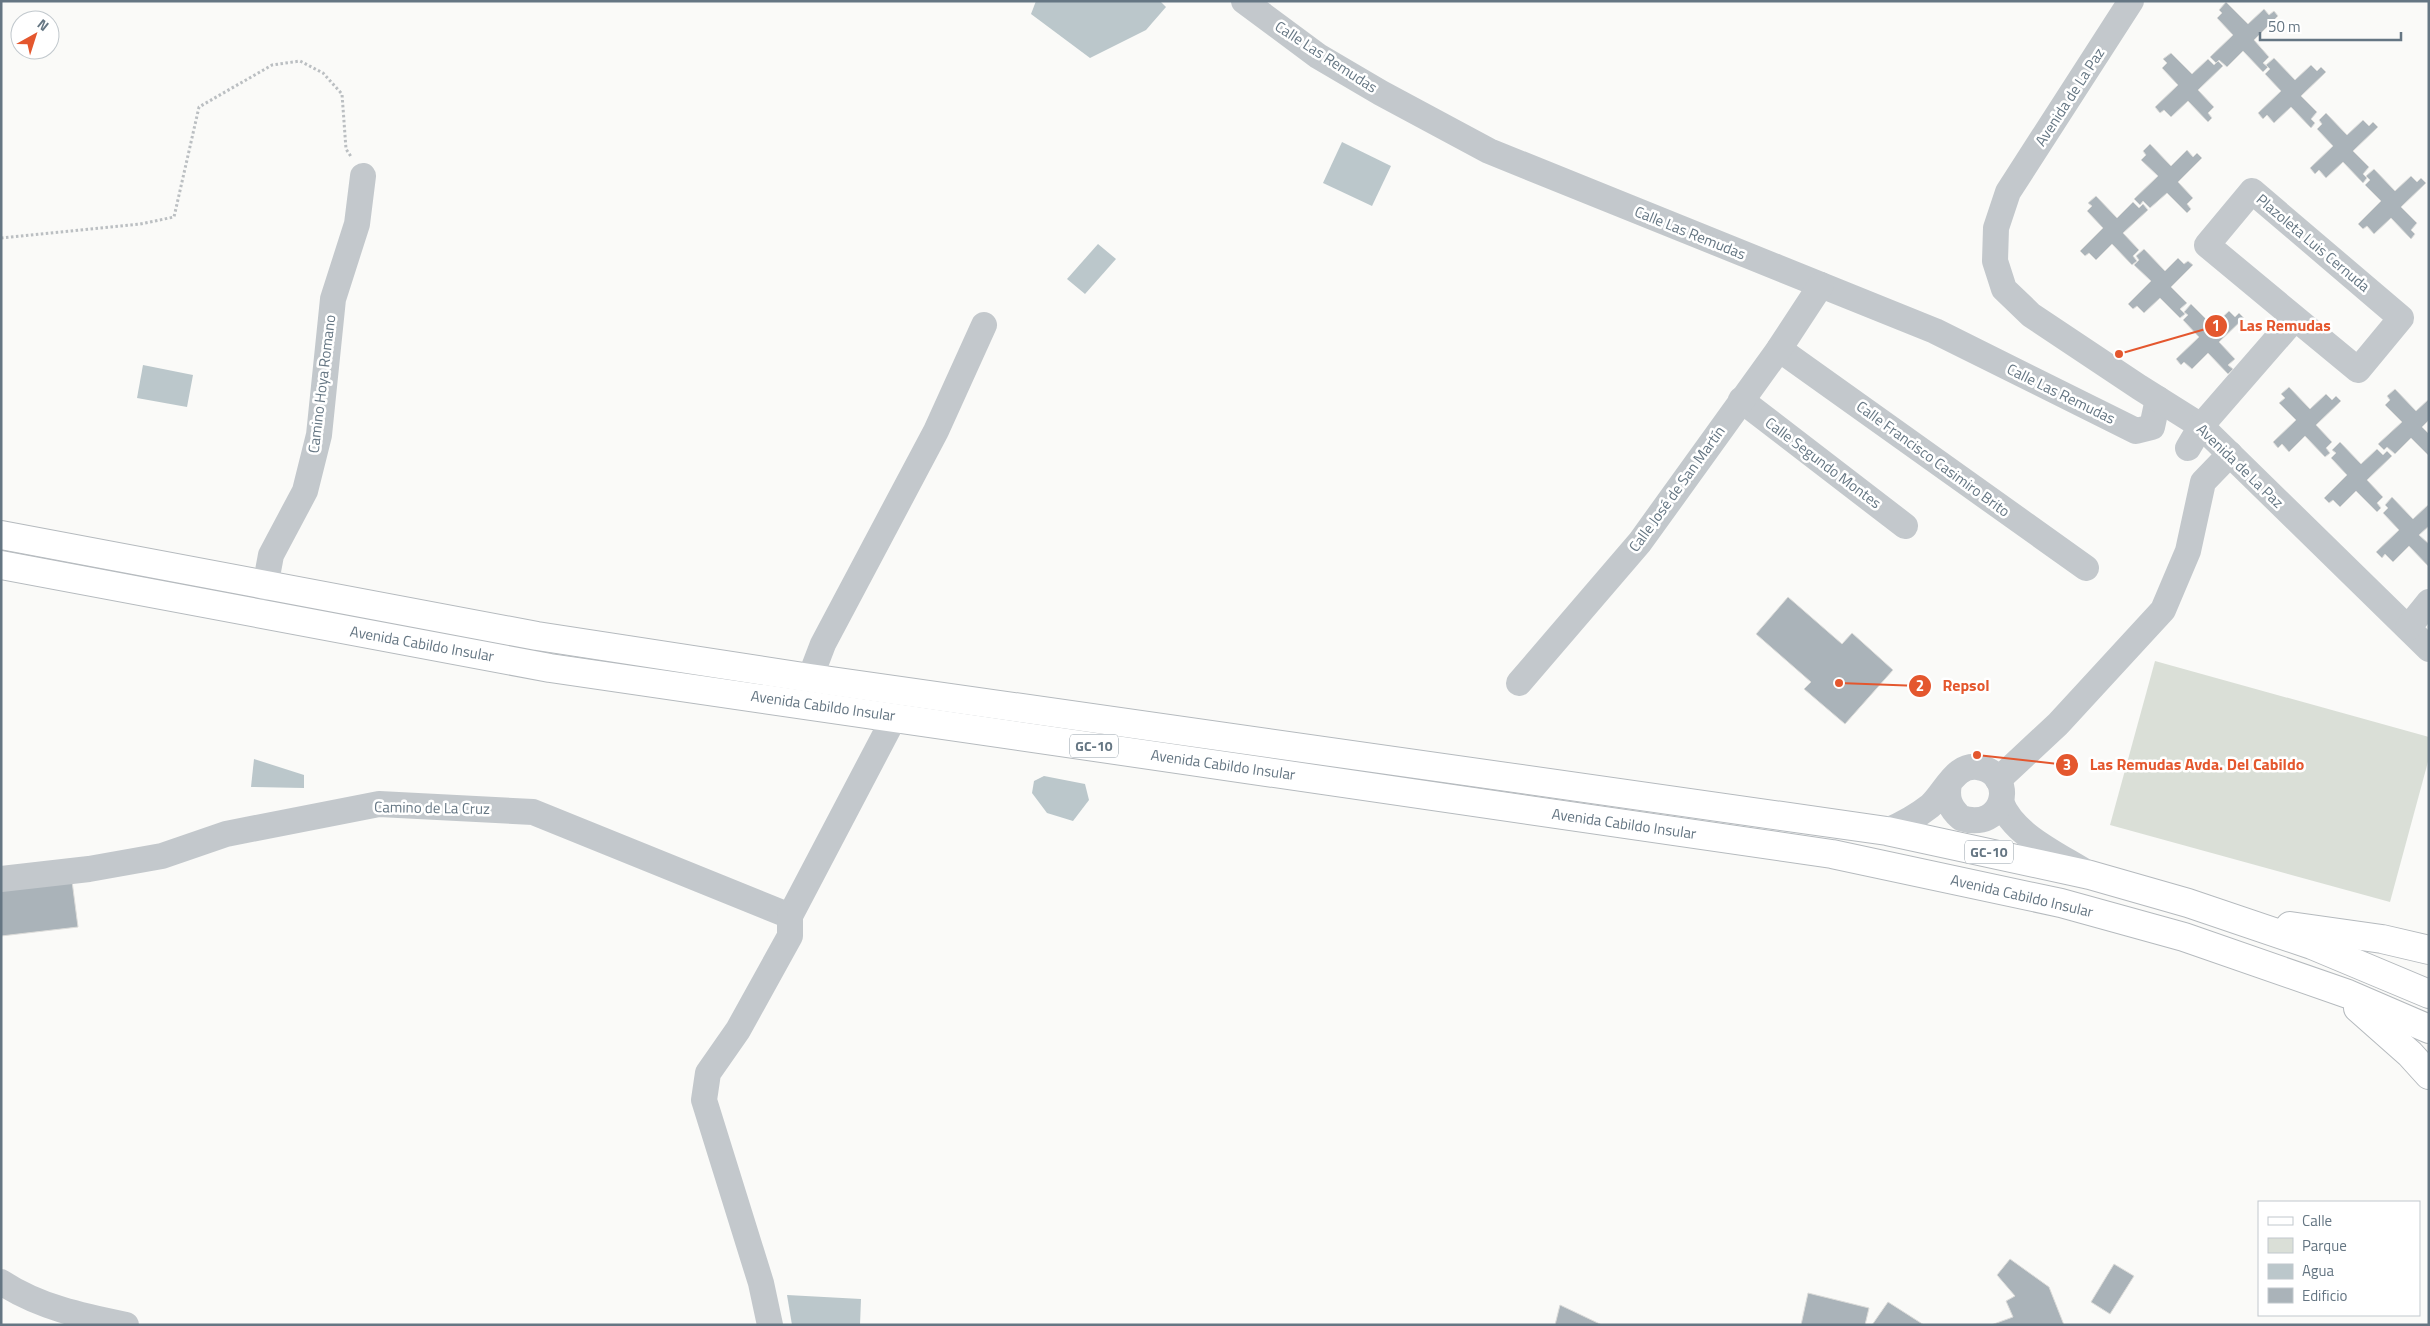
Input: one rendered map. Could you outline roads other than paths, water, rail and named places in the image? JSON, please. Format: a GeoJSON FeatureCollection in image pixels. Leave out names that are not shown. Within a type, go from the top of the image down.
{"type":"FeatureCollection","features":[{"type":"Feature","properties":{"kind":"main road","name":"Avenida Cabildo Insular"},"geometry":{"type":"LineString","coordinates":[[1,535],[265,587],[537,636],[810,678],[1887,831],[2090,875],[2253,923],[2312,945],[2429,994]]}},
{"type":"Feature","properties":{"kind":"main road","name":"Avenida Cabildo Insular"},"geometry":{"type":"LineString","coordinates":[[1,565],[550,668],[895,716],[1832,854],[2061,903],[2184,937],[2279,968],[2348,994],[2429,1029]]}},
{"type":"Feature","properties":{"kind":"main road"},"geometry":{"type":"LineString","coordinates":[[2253,923],[2323,930],[2382,939],[2429,950]]}},
{"type":"Feature","properties":{"kind":"main road"},"geometry":{"type":"LineString","coordinates":[[2279,968],[2346,1000],[2373,1019],[2429,1075]]}},
{"type":"Feature","properties":{"kind":"street","name":"Calle Las Remudas"},"geometry":{"type":"LineString","coordinates":[[1244,1],[1318,56],[1381,93],[1489,151],[1935,330],[2136,431],[2152,427]]}},
{"type":"Feature","properties":{"kind":"street","name":"Avenida de La Paz"},"geometry":{"type":"LineString","coordinates":[[2131,1],[2008,192],[1996,228],[1994,261],[2004,289],[2031,315],[2201,426],[2429,649]]}},
{"type":"Feature","properties":{"kind":"street","name":"Camino Hoya Romano"},"geometry":{"type":"LineString","coordinates":[[265,587],[271,555],[305,491],[319,435],[333,299],[357,224],[363,176]]}},
{"type":"Feature","properties":{"kind":"street","name":"Plazoleta Luis Cernuda"},"geometry":{"type":"LineString","coordinates":[[2252,191],[2402,318],[2358,370],[2295,318],[2207,245],[2252,191]]}},
{"type":"Feature","properties":{"kind":"street","name":"Calle José de San Martín"},"geometry":{"type":"LineString","coordinates":[[1519,683],[1640,542],[1779,349],[1821,285]]}},
{"type":"Feature","properties":{"kind":"street"},"geometry":{"type":"LineString","coordinates":[[2188,448],[2201,426],[2295,318]]}},
{"type":"Feature","properties":{"kind":"street"},"geometry":{"type":"LineString","coordinates":[[810,678],[823,644],[936,431],[984,325]]}},
{"type":"Feature","properties":{"kind":"street","name":"Calle Francisco Casimiro Brito"},"geometry":{"type":"LineString","coordinates":[[1779,349],[2086,568]]}},
{"type":"Feature","properties":{"kind":"street"},"geometry":{"type":"LineString","coordinates":[[2158,399],[2152,427],[2188,448],[2203,482]]}},
{"type":"Feature","properties":{"kind":"street","name":"Calle Segundo Montes"},"geometry":{"type":"LineString","coordinates":[[1742,400],[1905,526]]}},
{"type":"Feature","properties":{"kind":"street"},"geometry":{"type":"LineString","coordinates":[[1949,784],[1949,803],[1962,818],[1980,821],[1989,817],[2000,791],[2058,724],[2163,610],[2188,551],[2203,482],[2230,454]]}},
{"type":"Feature","properties":{"kind":"street"},"geometry":{"type":"LineString","coordinates":[[2408,628],[2429,602]]}},
{"type":"Feature","properties":{"kind":"street"},"geometry":{"type":"LineString","coordinates":[[770,1325],[760,1283],[704,1100],[708,1073],[738,1030],[790,936],[790,916],[895,716]]}},
{"type":"Feature","properties":{"kind":"street"},"geometry":{"type":"LineString","coordinates":[[1887,831],[1914,818],[1932,804],[1957,773],[1970,767],[1981,767],[1991,772],[2000,791],[2006,815],[2018,828],[2090,875]]}},
{"type":"Feature","properties":{"kind":"street","name":"Camino de La Cruz"},"geometry":{"type":"LineString","coordinates":[[1,879],[89,869],[162,856],[226,834],[379,804],[534,812],[790,916]]}},
{"type":"Feature","properties":{"kind":"street"},"geometry":{"type":"LineString","coordinates":[[1,1282],[19,1294],[71,1314],[126,1325]]}},
{"type":"Feature","properties":{"kind":"water"},"geometry":{"type":"Polygon","coordinates":[[[1036,1],[1160,1],[1166,7],[1146,30],[1090,58],[1031,14],[1036,1]]]}},
{"type":"Feature","properties":{"kind":"water"},"geometry":{"type":"Polygon","coordinates":[[[1342,142],[1391,166],[1372,206],[1323,183],[1342,142]]]}},
{"type":"Feature","properties":{"kind":"water"},"geometry":{"type":"Polygon","coordinates":[[[1098,244],[1116,259],[1085,294],[1067,279],[1098,244]]]}},
{"type":"Feature","properties":{"kind":"water"},"geometry":{"type":"Polygon","coordinates":[[[143,365],[193,375],[187,407],[137,398],[143,365]]]}},
{"type":"Feature","properties":{"kind":"water"},"geometry":{"type":"Polygon","coordinates":[[[254,759],[304,775],[304,788],[251,787],[254,759]]]}},
{"type":"Feature","properties":{"kind":"water"},"geometry":{"type":"Polygon","coordinates":[[[1044,776],[1085,784],[1089,800],[1073,821],[1047,813],[1032,793],[1034,781],[1044,776]]]}},
{"type":"Feature","properties":{"kind":"water"},"geometry":{"type":"Polygon","coordinates":[[[787,1295],[861,1299],[860,1325],[792,1325],[787,1295]]]}},
{"type":"Feature","properties":{"kind":"place","name":"Las Remudas"},"geometry":{"type":"Point","coordinates":[2119,354]}},
{"type":"Feature","properties":{"kind":"place","name":"Repsol"},"geometry":{"type":"Point","coordinates":[1839,683]}},
{"type":"Feature","properties":{"kind":"place","name":"Las Remudas Avda. Del Cabildo"},"geometry":{"type":"Point","coordinates":[1977,755]}}]}
